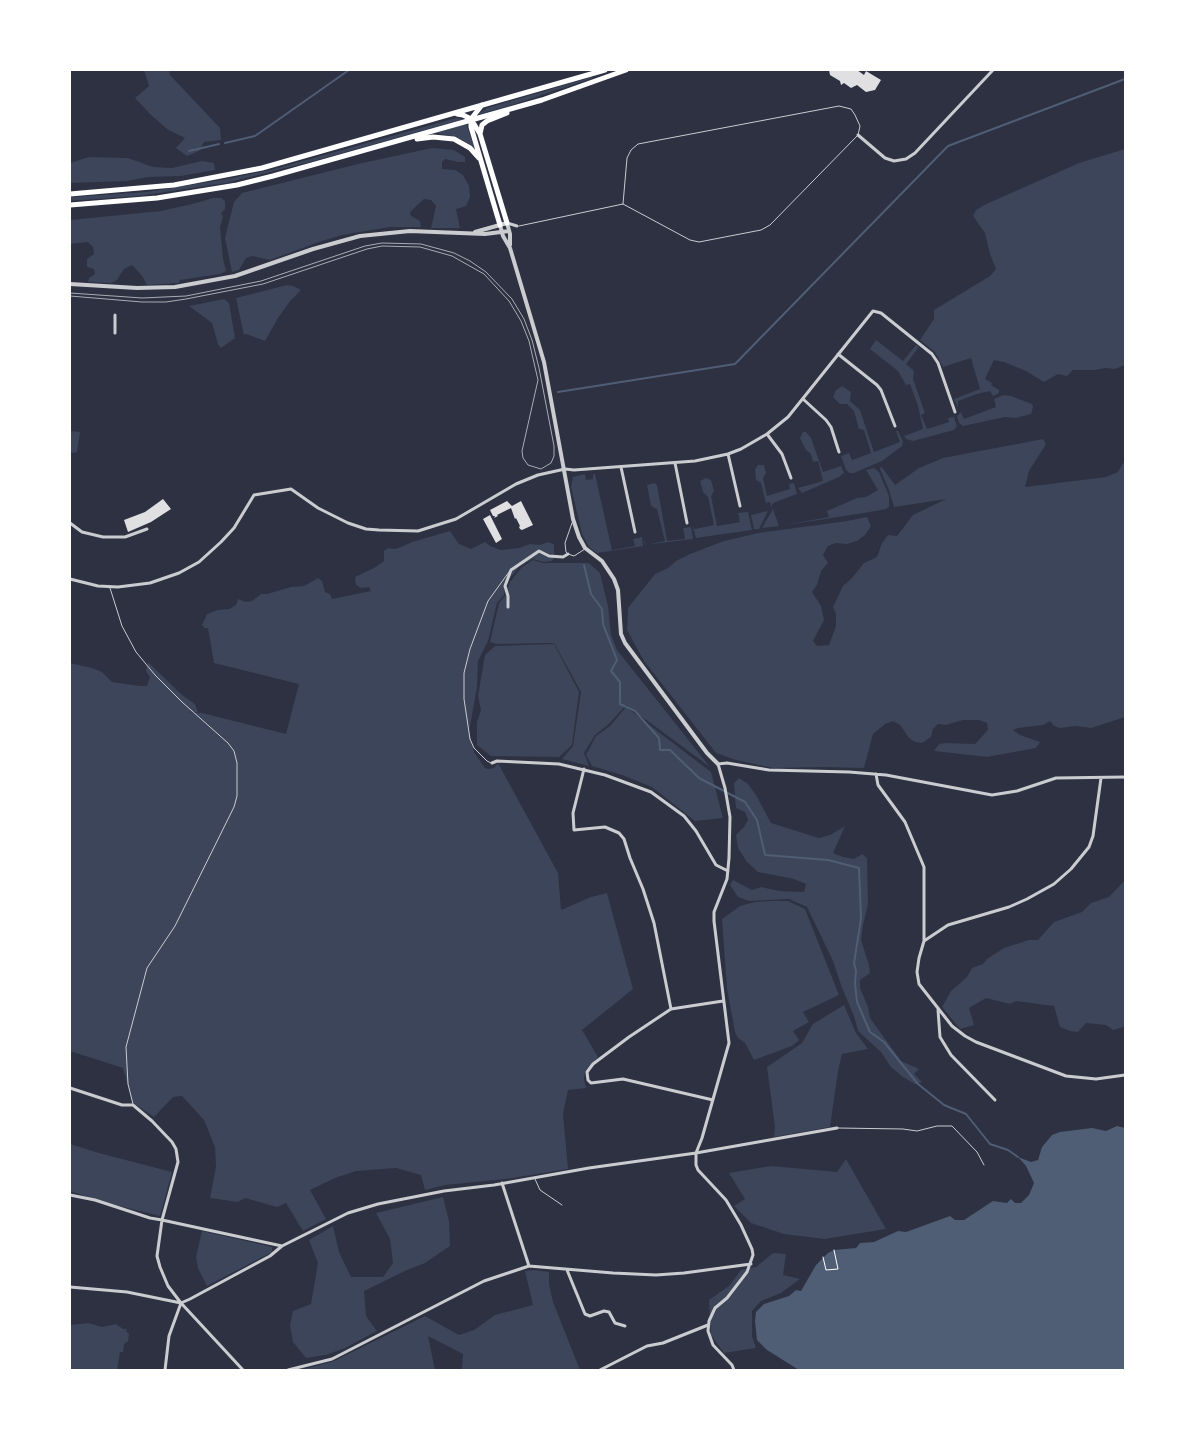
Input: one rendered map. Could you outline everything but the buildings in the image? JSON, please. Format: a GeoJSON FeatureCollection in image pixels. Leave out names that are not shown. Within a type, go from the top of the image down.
{"type":"FeatureCollection","features":[{"type":"Feature","properties":{"kind":"highway"},"geometry":{"type":"LineString","coordinates":[[70,194],[154,187],[242,172],[456,114],[604,70]]}},
{"type":"Feature","properties":{"kind":"highway"},"geometry":{"type":"LineString","coordinates":[[480,134],[484,123],[490,119],[626,70]]}},
{"type":"Feature","properties":{"kind":"highway"},"geometry":{"type":"LineString","coordinates":[[70,205],[157,198],[237,185],[304,168],[542,100]]}},
{"type":"Feature","properties":{"kind":"highway"},"geometry":{"type":"LineString","coordinates":[[482,105],[471,119],[471,127],[500,225]]}},
{"type":"Feature","properties":{"kind":"highway"},"geometry":{"type":"LineString","coordinates":[[456,114],[471,119],[480,134],[507,223]]}},
{"type":"Feature","properties":{"kind":"highway"},"geometry":{"type":"LineString","coordinates":[[404,140],[432,137],[454,139],[470,148],[480,159]]}},
{"type":"Feature","properties":{"kind":"street"},"geometry":{"type":"LineString","coordinates":[[858,135],[885,158],[894,161],[906,159],[915,153],[993,70]]}},
{"type":"Feature","properties":{"kind":"street"},"geometry":{"type":"LineString","coordinates":[[507,223],[510,245],[544,362],[573,519],[585,548],[602,561],[614,579],[618,590],[621,634],[625,643],[707,753],[718,764],[725,788],[730,817],[728,871],[724,888],[714,912],[714,921],[729,1043],[696,1153],[696,1165],[698,1170],[721,1194],[749,1241],[753,1255],[751,1264],[739,1284],[715,1308],[708,1325],[712,1345],[732,1365],[734,1370]]}},
{"type":"Feature","properties":{"kind":"street"},"geometry":{"type":"LineString","coordinates":[[473,233],[507,223],[516,226]]}},
{"type":"Feature","properties":{"kind":"street"},"geometry":{"type":"LineString","coordinates":[[500,225],[510,245]]}},
{"type":"Feature","properties":{"kind":"street"},"geometry":{"type":"LineString","coordinates":[[70,284],[137,288],[175,287],[235,276],[313,248],[360,236],[422,231],[502,232],[509,231],[516,226]]}},
{"type":"Feature","properties":{"kind":"street"},"geometry":{"type":"LineString","coordinates":[[70,579],[110,588],[134,586],[166,579],[199,562],[212,551],[234,528],[252,496],[292,489],[318,508],[348,523],[366,529],[418,530],[456,519],[527,479],[538,475],[565,469],[675,463],[708,459],[728,454],[767,434],[788,417],[870,313],[876,311],[932,354],[938,363],[955,412]]}},
{"type":"Feature","properties":{"kind":"street"},"geometry":{"type":"LineString","coordinates":[[114,315],[115,333]]}},
{"type":"Feature","properties":{"kind":"street"},"geometry":{"type":"LineString","coordinates":[[838,354],[882,390],[895,426]]}},
{"type":"Feature","properties":{"kind":"street"},"geometry":{"type":"LineString","coordinates":[[803,399],[831,427],[839,452]]}},
{"type":"Feature","properties":{"kind":"street"},"geometry":{"type":"LineString","coordinates":[[767,434],[782,454],[791,478]]}},
{"type":"Feature","properties":{"kind":"street"},"geometry":{"type":"LineString","coordinates":[[728,454],[740,506]]}},
{"type":"Feature","properties":{"kind":"street"},"geometry":{"type":"LineString","coordinates":[[675,463],[687,523]]}},
{"type":"Feature","properties":{"kind":"street"},"geometry":{"type":"LineString","coordinates":[[621,467],[635,532]]}},
{"type":"Feature","properties":{"kind":"street"},"geometry":{"type":"LineString","coordinates":[[70,522],[82,532],[103,538],[125,537],[147,529]]}},
{"type":"Feature","properties":{"kind":"street"},"geometry":{"type":"LineString","coordinates":[[508,607],[508,596],[505,586],[511,570],[539,551],[549,556],[563,557],[568,554]]}},
{"type":"Feature","properties":{"kind":"street"},"geometry":{"type":"LineString","coordinates":[[492,763],[497,761],[559,764],[584,769],[651,792],[676,809],[696,831],[716,865],[728,871]]}},
{"type":"Feature","properties":{"kind":"street"},"geometry":{"type":"LineString","coordinates":[[718,764],[727,763],[769,770],[876,774],[992,795],[1017,791],[1056,778],[1125,777]]}},
{"type":"Feature","properties":{"kind":"street"},"geometry":{"type":"LineString","coordinates":[[584,769],[573,813],[574,830],[605,827],[619,833],[624,838],[630,858],[644,889],[654,923],[671,1009]]}},
{"type":"Feature","properties":{"kind":"street"},"geometry":{"type":"LineString","coordinates":[[876,774],[878,785],[905,822],[924,867],[924,941],[918,958],[917,972],[919,984],[938,1010],[952,1026],[965,1036],[1048,1070],[1080,1079],[1125,1075]]}},
{"type":"Feature","properties":{"kind":"street"},"geometry":{"type":"LineString","coordinates":[[924,941],[948,925],[1009,907],[1027,899],[1054,884],[1071,869],[1089,847],[1093,836],[1101,778]]}},
{"type":"Feature","properties":{"kind":"street"},"geometry":{"type":"LineString","coordinates":[[713,1100],[623,1079],[594,1083],[588,1080],[587,1072],[593,1064],[629,1037],[671,1009],[723,1001]]}},
{"type":"Feature","properties":{"kind":"street"},"geometry":{"type":"LineString","coordinates":[[938,1010],[940,1037],[950,1055],[995,1100]]}},
{"type":"Feature","properties":{"kind":"street"},"geometry":{"type":"LineString","coordinates":[[70,1088],[122,1105],[133,1105],[165,1133],[176,1149],[178,1162],[162,1220],[158,1249],[160,1267],[168,1286],[181,1303],[243,1370]]}},
{"type":"Feature","properties":{"kind":"street"},"geometry":{"type":"LineString","coordinates":[[70,1287],[127,1292],[181,1303],[270,1256],[282,1246],[360,1208],[444,1191],[696,1153],[838,1128]]}},
{"type":"Feature","properties":{"kind":"street"},"geometry":{"type":"LineString","coordinates":[[502,1183],[529,1266]]}},
{"type":"Feature","properties":{"kind":"street"},"geometry":{"type":"LineString","coordinates":[[70,1195],[95,1200],[150,1218],[282,1246]]}},
{"type":"Feature","properties":{"kind":"street"},"geometry":{"type":"LineString","coordinates":[[288,1370],[332,1359],[484,1280],[529,1266],[656,1275],[751,1264]]}},
{"type":"Feature","properties":{"kind":"street"},"geometry":{"type":"LineString","coordinates":[[567,1269],[585,1314],[590,1316],[604,1311],[609,1312],[615,1323],[625,1326]]}},
{"type":"Feature","properties":{"kind":"street"},"geometry":{"type":"LineString","coordinates":[[165,1370],[169,1336],[181,1303]]}},
{"type":"Feature","properties":{"kind":"street"},"geometry":{"type":"LineString","coordinates":[[600,1370],[647,1346],[663,1343],[708,1325]]}},
{"type":"Feature","properties":{"kind":"lane"},"geometry":{"type":"LineString","coordinates":[[516,226],[623,204],[690,240],[699,242],[761,230],[770,225],[858,135],[860,126],[855,115],[846,107],[839,106],[642,142],[635,147],[628,158],[623,204]]}},
{"type":"Feature","properties":{"kind":"lane"},"geometry":{"type":"LineString","coordinates":[[573,519],[564,547],[568,554],[574,556],[585,548]]}},
{"type":"Feature","properties":{"kind":"lane"},"geometry":{"type":"LineString","coordinates":[[492,763],[487,761],[472,745],[464,698],[464,673],[470,649],[488,601],[511,570]]}},
{"type":"Feature","properties":{"kind":"lane"},"geometry":{"type":"LineString","coordinates":[[110,588],[122,626],[144,664],[182,702],[228,743],[234,751],[237,763],[237,796],[234,806],[175,926],[147,968],[126,1047],[128,1084],[133,1105]]}},
{"type":"Feature","properties":{"kind":"lane"},"geometry":{"type":"LineString","coordinates":[[838,1128],[917,1131],[937,1126],[952,1126],[977,1152],[984,1165]]}},
{"type":"Feature","properties":{"kind":"lane"},"geometry":{"type":"LineString","coordinates":[[535,1178],[536,1185],[540,1190],[562,1205]]}},
{"type":"Feature","properties":{"kind":"path"},"geometry":{"type":"LineString","coordinates":[[823,1257],[826,1270],[838,1269],[834,1250]]}},
{"type":"Feature","properties":{"kind":"shaded area"},"geometry":{"type":"Polygon","coordinates":[[[144,70],[169,70],[170,75],[220,128],[221,140],[204,142],[199,151],[187,156],[176,148],[185,138],[167,129],[135,98],[149,86],[144,70]]]}},
{"type":"Feature","properties":{"kind":"shaded area"},"geometry":{"type":"Polygon","coordinates":[[[592,77],[518,103],[477,115],[487,108],[592,77]]]}},
{"type":"Feature","properties":{"kind":"shaded area"},"geometry":{"type":"Polygon","coordinates":[[[456,118],[464,119],[310,162],[226,183],[139,196],[70,201],[70,197],[146,192],[274,169],[456,118]]]}},
{"type":"Feature","properties":{"kind":"shaded area"},"geometry":{"type":"Polygon","coordinates":[[[466,123],[474,150],[469,144],[456,137],[436,133],[466,123]]]}},
{"type":"Feature","properties":{"kind":"shaded area"},"geometry":{"type":"Polygon","coordinates":[[[432,148],[454,150],[465,157],[465,162],[445,159],[442,162],[442,169],[455,170],[463,175],[469,186],[470,197],[466,206],[456,209],[460,228],[431,228],[436,206],[431,200],[424,199],[410,212],[411,216],[420,221],[421,227],[390,227],[342,235],[270,260],[252,256],[246,258],[239,270],[232,272],[225,238],[234,202],[242,193],[432,148]]]}},
{"type":"Feature","properties":{"kind":"shaded area"},"geometry":{"type":"Polygon","coordinates":[[[1125,149],[1125,365],[1115,369],[1073,370],[1067,376],[1058,374],[1044,382],[1026,371],[994,360],[985,379],[999,390],[999,393],[993,396],[990,391],[977,394],[958,401],[958,407],[954,399],[980,389],[971,358],[943,367],[935,352],[920,340],[934,319],[934,310],[990,276],[996,269],[985,233],[973,216],[976,210],[1079,163],[1125,149]]]}},
{"type":"Feature","properties":{"kind":"shaded area"},"geometry":{"type":"Polygon","coordinates":[[[89,157],[128,158],[153,167],[172,168],[202,161],[214,163],[215,170],[181,176],[148,177],[127,181],[72,183],[70,181],[70,163],[89,157]]]}},
{"type":"Feature","properties":{"kind":"shaded area"},"geometry":{"type":"Polygon","coordinates":[[[213,198],[221,198],[225,201],[225,209],[221,213],[223,217],[220,227],[226,271],[220,274],[180,280],[179,283],[147,285],[132,265],[124,269],[117,280],[111,283],[88,282],[89,278],[95,274],[94,269],[87,267],[87,259],[94,254],[93,247],[88,242],[70,244],[70,220],[161,211],[213,198]]]}},
{"type":"Feature","properties":{"kind":"shaded area"},"geometry":{"type":"Polygon","coordinates":[[[287,285],[301,290],[278,318],[265,341],[246,334],[244,335],[236,298],[287,285]]]}},
{"type":"Feature","properties":{"kind":"shaded area"},"geometry":{"type":"Polygon","coordinates":[[[224,299],[229,303],[235,338],[221,348],[212,323],[189,306],[224,299]]]}},
{"type":"Feature","properties":{"kind":"shaded area"},"geometry":{"type":"Polygon","coordinates":[[[876,340],[903,361],[916,345],[919,347],[906,364],[914,371],[913,379],[925,413],[921,415],[927,429],[949,422],[948,418],[954,417],[957,426],[954,430],[913,441],[906,439],[904,436],[923,429],[918,406],[910,384],[906,385],[898,371],[870,349],[876,340]]]}},
{"type":"Feature","properties":{"kind":"shaded area"},"geometry":{"type":"Polygon","coordinates":[[[842,386],[851,392],[850,401],[860,410],[874,452],[900,442],[896,431],[898,431],[903,441],[902,446],[882,461],[854,473],[846,470],[841,456],[849,453],[852,460],[871,453],[864,430],[859,429],[854,411],[847,404],[840,404],[833,397],[836,390],[842,386]]]}},
{"type":"Feature","properties":{"kind":"shaded area"},"geometry":{"type":"Polygon","coordinates":[[[1003,395],[1032,404],[1031,414],[1016,418],[1005,417],[963,426],[959,423],[957,416],[961,412],[964,419],[996,407],[994,399],[1003,395]]]}},
{"type":"Feature","properties":{"kind":"shaded area"},"geometry":{"type":"Polygon","coordinates":[[[70,431],[80,432],[77,452],[73,453],[70,451],[70,431]]]}},
{"type":"Feature","properties":{"kind":"shaded area"},"geometry":{"type":"Polygon","coordinates":[[[803,432],[806,432],[811,438],[823,472],[841,466],[844,473],[802,493],[798,488],[823,481],[818,461],[813,462],[811,454],[806,450],[800,438],[803,432]]]}},
{"type":"Feature","properties":{"kind":"shaded area"},"geometry":{"type":"Polygon","coordinates":[[[1043,439],[1046,444],[1029,471],[1025,487],[1106,477],[1118,472],[1125,460],[1125,717],[1091,728],[1075,726],[1060,728],[1054,726],[1050,721],[1043,725],[1018,728],[1013,730],[1020,735],[1040,742],[1036,748],[987,757],[934,751],[939,744],[975,744],[988,730],[987,723],[979,720],[963,720],[946,725],[938,724],[933,729],[931,737],[922,743],[915,742],[909,738],[900,725],[893,721],[885,724],[873,734],[864,768],[773,768],[736,760],[716,753],[644,661],[627,630],[628,608],[655,574],[690,554],[724,541],[758,533],[867,517],[871,526],[865,535],[857,541],[847,544],[836,543],[828,546],[823,555],[828,563],[821,571],[817,585],[812,592],[821,606],[824,620],[813,641],[817,646],[829,645],[836,626],[836,614],[833,607],[843,586],[864,563],[877,557],[882,543],[888,535],[897,536],[913,515],[946,499],[894,507],[880,469],[881,466],[895,485],[919,468],[943,458],[1043,439]]]}},
{"type":"Feature","properties":{"kind":"shaded area"},"geometry":{"type":"Polygon","coordinates":[[[758,465],[764,465],[766,473],[763,478],[767,496],[790,489],[789,484],[794,483],[797,494],[773,503],[771,507],[770,502],[766,503],[761,483],[756,480],[755,469],[758,465]]]}},
{"type":"Feature","properties":{"kind":"shaded area"},"geometry":{"type":"Polygon","coordinates":[[[874,468],[879,472],[889,496],[889,507],[886,509],[779,526],[829,517],[827,511],[857,498],[866,497],[878,490],[866,470],[874,468]]]}},
{"type":"Feature","properties":{"kind":"shaded area"},"geometry":{"type":"Polygon","coordinates":[[[585,474],[586,480],[593,479],[593,474],[595,474],[612,550],[635,546],[633,539],[642,537],[643,546],[597,553],[589,547],[582,534],[571,487],[573,477],[585,474]]]}},
{"type":"Feature","properties":{"kind":"shaded area"},"geometry":{"type":"Polygon","coordinates":[[[706,478],[711,480],[714,491],[711,496],[717,526],[740,522],[738,513],[748,512],[752,530],[696,538],[693,527],[695,529],[714,525],[708,497],[703,492],[700,481],[706,478]]]}},
{"type":"Feature","properties":{"kind":"shaded area"},"geometry":{"type":"Polygon","coordinates":[[[654,483],[657,485],[667,541],[685,539],[683,528],[691,527],[693,539],[647,545],[665,541],[657,509],[651,506],[647,485],[654,483]]]}},
{"type":"Feature","properties":{"kind":"shaded area"},"geometry":{"type":"Polygon","coordinates":[[[773,509],[779,526],[762,528],[773,509]]]}},
{"type":"Feature","properties":{"kind":"shaded area"},"geometry":{"type":"Polygon","coordinates":[[[768,511],[759,529],[754,529],[751,515],[768,511]]]}},
{"type":"Feature","properties":{"kind":"shaded area"},"geometry":{"type":"Polygon","coordinates":[[[450,531],[459,544],[471,549],[485,542],[501,550],[519,548],[530,544],[540,545],[548,542],[554,544],[554,558],[552,561],[544,562],[533,559],[520,566],[504,585],[504,595],[497,603],[488,641],[478,661],[477,687],[469,732],[474,752],[485,768],[494,768],[498,763],[558,873],[561,910],[591,897],[607,893],[633,989],[582,1030],[598,1057],[585,1071],[584,1080],[586,1088],[568,1090],[563,1114],[568,1169],[506,1179],[445,1185],[425,1190],[421,1175],[396,1168],[356,1171],[335,1178],[310,1190],[326,1219],[303,1231],[286,1203],[277,1207],[245,1198],[238,1202],[210,1198],[216,1167],[215,1147],[204,1120],[182,1096],[173,1097],[154,1117],[132,1102],[123,1068],[70,1051],[70,663],[102,672],[112,682],[147,686],[150,677],[146,671],[148,662],[182,695],[195,704],[198,712],[187,712],[202,713],[286,734],[299,684],[214,663],[208,628],[202,625],[207,614],[229,609],[236,605],[238,599],[246,602],[252,601],[261,594],[304,586],[318,578],[322,581],[325,592],[330,594],[332,599],[371,591],[369,587],[361,588],[356,585],[355,577],[384,561],[384,551],[388,548],[399,548],[412,542],[450,531]]]}},
{"type":"Feature","properties":{"kind":"shaded area"},"geometry":{"type":"Polygon","coordinates":[[[533,560],[543,563],[589,563],[600,573],[608,606],[611,635],[617,650],[710,767],[626,705],[609,724],[595,735],[584,753],[589,766],[562,759],[573,746],[581,692],[554,643],[496,644],[490,642],[499,603],[505,596],[510,582],[522,567],[533,560]]]}},
{"type":"Feature","properties":{"kind":"shaded area"},"geometry":{"type":"Polygon","coordinates":[[[554,644],[579,692],[572,745],[559,757],[491,756],[477,745],[477,722],[481,710],[478,696],[485,655],[495,646],[554,644]]]}},
{"type":"Feature","properties":{"kind":"shaded area"},"geometry":{"type":"Polygon","coordinates":[[[626,707],[711,772],[723,818],[695,821],[652,787],[592,766],[586,755],[596,736],[610,726],[626,707]]]}},
{"type":"Feature","properties":{"kind":"shaded area"},"geometry":{"type":"Polygon","coordinates":[[[739,778],[748,784],[756,795],[771,823],[819,838],[830,835],[845,826],[833,853],[854,859],[862,854],[867,858],[868,904],[861,940],[870,973],[860,980],[860,988],[868,1007],[870,1018],[901,1061],[919,1069],[914,1074],[922,1082],[915,1084],[903,1077],[891,1067],[881,1052],[858,1031],[833,961],[807,907],[789,899],[749,901],[738,897],[730,885],[733,880],[752,890],[761,887],[779,891],[804,892],[806,884],[794,879],[758,872],[747,862],[738,848],[736,835],[748,820],[745,812],[736,808],[734,783],[739,778]]]}},
{"type":"Feature","properties":{"kind":"shaded area"},"geometry":{"type":"Polygon","coordinates":[[[1125,880],[1124,1027],[1113,1030],[1106,1025],[1086,1023],[1078,1032],[1070,1031],[1060,1027],[1054,1006],[1016,1001],[1010,1004],[986,998],[969,1008],[974,1025],[960,1029],[942,1007],[951,991],[967,977],[972,968],[983,964],[987,959],[1004,948],[1029,940],[1038,940],[1054,922],[1082,912],[1091,903],[1109,897],[1125,880]]]}},
{"type":"Feature","properties":{"kind":"shaded area"},"geometry":{"type":"Polygon","coordinates":[[[788,901],[805,909],[839,995],[803,1012],[809,1022],[793,1031],[799,1040],[792,1046],[754,1060],[745,1043],[738,1038],[735,1032],[727,989],[722,919],[740,906],[755,902],[788,901]]]}},
{"type":"Feature","properties":{"kind":"shaded area"},"geometry":{"type":"Polygon","coordinates":[[[844,1005],[856,1033],[868,1049],[842,1054],[830,1127],[774,1137],[775,1127],[767,1067],[802,1043],[813,1024],[844,1005]]]}},
{"type":"Feature","properties":{"kind":"shaded area"},"geometry":{"type":"Polygon","coordinates":[[[1117,1126],[1125,1128],[1125,1370],[799,1370],[767,1350],[757,1340],[756,1312],[764,1304],[789,1296],[796,1290],[801,1291],[816,1265],[828,1253],[834,1250],[856,1248],[860,1243],[874,1242],[898,1231],[906,1232],[950,1216],[955,1220],[964,1220],[993,1201],[1007,1203],[1011,1199],[1015,1203],[1021,1203],[1029,1195],[1034,1183],[1026,1166],[1018,1157],[1031,1162],[1038,1160],[1042,1147],[1052,1135],[1060,1132],[1092,1128],[1106,1131],[1117,1126]]]}},
{"type":"Feature","properties":{"kind":"shaded area"},"geometry":{"type":"Polygon","coordinates":[[[70,1144],[172,1172],[160,1216],[99,1201],[70,1191],[70,1144]]]}},
{"type":"Feature","properties":{"kind":"shaded area"},"geometry":{"type":"Polygon","coordinates":[[[846,1159],[886,1229],[824,1239],[784,1234],[751,1223],[734,1206],[745,1199],[729,1173],[771,1166],[837,1172],[846,1159]]]}},
{"type":"Feature","properties":{"kind":"shaded area"},"geometry":{"type":"Polygon","coordinates":[[[443,1197],[449,1221],[450,1246],[425,1263],[364,1291],[366,1316],[377,1331],[345,1348],[326,1355],[306,1358],[293,1342],[290,1325],[293,1311],[311,1304],[318,1263],[309,1240],[333,1226],[339,1252],[351,1277],[383,1277],[393,1263],[390,1239],[376,1213],[443,1197]]]}},
{"type":"Feature","properties":{"kind":"shaded area"},"geometry":{"type":"Polygon","coordinates":[[[202,1231],[272,1247],[272,1252],[207,1286],[198,1268],[196,1257],[202,1231]]]}},
{"type":"Feature","properties":{"kind":"shaded area"},"geometry":{"type":"Polygon","coordinates":[[[773,1253],[786,1254],[783,1275],[800,1279],[781,1293],[761,1301],[752,1311],[752,1336],[756,1348],[724,1353],[711,1335],[709,1300],[729,1286],[741,1270],[756,1267],[773,1253]]]}},
{"type":"Feature","properties":{"kind":"shaded area"},"geometry":{"type":"Polygon","coordinates":[[[525,1271],[549,1272],[549,1284],[553,1302],[580,1370],[462,1370],[463,1354],[428,1336],[435,1370],[301,1370],[334,1361],[425,1316],[459,1335],[474,1330],[495,1315],[533,1305],[525,1271]]]}},
{"type":"Feature","properties":{"kind":"shaded area"},"geometry":{"type":"Polygon","coordinates":[[[88,1323],[102,1327],[116,1324],[123,1329],[127,1329],[126,1331],[129,1334],[128,1341],[124,1344],[123,1352],[120,1352],[117,1370],[70,1370],[70,1325],[88,1323]]]}},
{"type":"Feature","properties":{"kind":"waterway"},"geometry":{"type":"LineString","coordinates":[[225,143],[255,136],[349,70]]}},
{"type":"Feature","properties":{"kind":"waterway"},"geometry":{"type":"LineString","coordinates":[[558,392],[735,364],[948,146],[1125,79]]}},
{"type":"Feature","properties":{"kind":"waterway"},"geometry":{"type":"LineString","coordinates":[[189,151],[219,144]]}},
{"type":"Feature","properties":{"kind":"waterway"},"geometry":{"type":"LineString","coordinates":[[584,565],[591,594],[602,609],[603,624],[617,660],[611,671],[620,682],[620,704],[635,711],[659,738],[660,750],[670,750],[699,778],[745,802],[757,820],[765,855],[828,860],[859,868],[861,919],[854,963],[856,971],[855,983],[857,1002],[870,1032],[884,1042],[918,1084],[944,1105],[966,1114],[990,1144],[1008,1150],[1018,1157]]}},
{"type":"Feature","properties":{"kind":"tram line"},"geometry":{"type":"LineString","coordinates":[[70,293],[142,298],[186,296],[261,281],[365,246],[382,243],[421,244],[454,253],[486,272],[512,299],[524,319],[532,340],[539,368],[554,446],[554,456],[551,463],[541,469],[528,465],[523,458],[522,451],[538,380],[529,341],[521,321],[509,301],[484,274],[452,256],[420,247],[382,246],[367,249],[263,284],[186,299],[166,302],[142,302],[70,296]]}}]}
